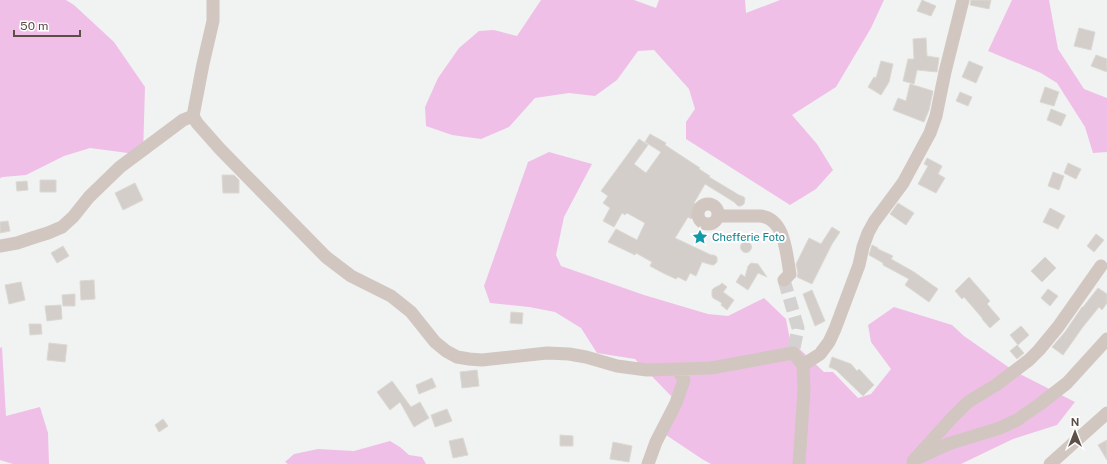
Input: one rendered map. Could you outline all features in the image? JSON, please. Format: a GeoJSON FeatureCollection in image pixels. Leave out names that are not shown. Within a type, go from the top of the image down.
{"type":"FeatureCollection","features":[{"type":"Feature","properties":{"kind":"street"},"geometry":{"type":"LineString","coordinates":[[213,0],[213,21],[193,116],[197,123],[220,149],[326,257],[350,276],[391,296],[411,312],[435,342],[446,351],[458,357],[482,360],[547,353],[569,354],[586,357],[617,366],[647,370],[678,370],[710,368],[794,353],[803,365],[804,390],[799,464]]}},
{"type":"Feature","properties":{"kind":"street"},"geometry":{"type":"LineString","coordinates":[[803,365],[820,354],[829,342],[859,265],[868,233],[874,222],[903,183],[930,133],[936,116],[945,72],[963,0]]}},
{"type":"Feature","properties":{"kind":"street"},"geometry":{"type":"LineString","coordinates":[[0,246],[17,243],[48,233],[62,226],[73,217],[89,197],[120,167],[183,120],[193,116]]}},
{"type":"Feature","properties":{"kind":"street"},"geometry":{"type":"LineString","coordinates":[[718,216],[761,216],[772,219],[779,228],[784,240],[790,274],[784,280]]}},
{"type":"Feature","properties":{"kind":"street"},"geometry":{"type":"LineString","coordinates":[[910,462],[968,402],[996,385],[1029,360],[1039,350],[1101,266]]}},
{"type":"Feature","properties":{"kind":"street"},"geometry":{"type":"LineString","coordinates":[[910,462],[948,444],[1000,428],[1017,420],[1067,383],[1107,339]]}},
{"type":"Feature","properties":{"kind":"street"},"geometry":{"type":"LineString","coordinates":[[648,464],[656,442],[676,403],[684,380],[678,370]]}},
{"type":"Feature","properties":{"kind":"street"},"geometry":{"type":"LineString","coordinates":[[1050,464],[1107,413]]}},
{"type":"Feature","properties":{"kind":"shaded area"},"geometry":{"type":"Polygon","coordinates":[[[0,0],[66,0],[74,5],[114,42],[145,87],[143,155],[90,148],[64,156],[26,175],[0,178],[0,0]]]}},
{"type":"Feature","properties":{"kind":"shaded area"},"geometry":{"type":"Polygon","coordinates":[[[541,0],[634,0],[656,8],[659,0],[745,0],[746,13],[780,0],[884,0],[871,28],[836,87],[792,115],[817,144],[833,170],[816,189],[790,205],[686,139],[686,122],[695,109],[689,89],[654,50],[638,51],[617,80],[595,96],[569,93],[535,98],[509,127],[481,139],[452,135],[426,126],[425,107],[438,78],[459,48],[479,31],[494,30],[517,36],[541,0]]]}},
{"type":"Feature","properties":{"kind":"shaded area"},"geometry":{"type":"Polygon","coordinates":[[[1012,0],[1049,0],[1058,49],[1084,89],[1107,98],[1107,152],[1093,153],[1085,127],[1057,83],[1041,73],[988,51],[1012,0]]]}},
{"type":"Feature","properties":{"kind":"shaded area"},"geometry":{"type":"Polygon","coordinates":[[[549,152],[592,164],[564,217],[556,255],[561,266],[644,295],[708,314],[728,316],[764,298],[786,319],[790,340],[824,372],[833,372],[858,398],[871,394],[891,369],[871,342],[868,325],[894,307],[952,325],[964,336],[1014,371],[1075,402],[1057,425],[1013,439],[961,464],[711,464],[660,431],[673,398],[635,359],[597,353],[581,328],[555,312],[529,307],[490,303],[484,286],[528,162],[549,152]]]}},
{"type":"Feature","properties":{"kind":"shaded area"},"geometry":{"type":"Polygon","coordinates":[[[2,347],[6,416],[40,407],[48,433],[49,464],[13,464],[0,460],[0,348],[2,347]]]}},
{"type":"Feature","properties":{"kind":"shaded area"},"geometry":{"type":"Polygon","coordinates":[[[390,441],[409,455],[422,457],[426,464],[288,464],[285,462],[294,454],[318,449],[354,451],[390,441]]]}},
{"type":"Feature","properties":{"kind":"building"},"geometry":{"type":"Polygon","coordinates":[[[922,0],[936,6],[931,16],[917,11],[922,0]]]}},
{"type":"Feature","properties":{"kind":"building"},"geometry":{"type":"Polygon","coordinates":[[[971,0],[991,0],[989,9],[970,5],[971,0]]]}},
{"type":"Feature","properties":{"kind":"building"},"geometry":{"type":"Polygon","coordinates":[[[1079,28],[1095,32],[1091,50],[1074,46],[1079,28]]]}},
{"type":"Feature","properties":{"kind":"building"},"geometry":{"type":"Polygon","coordinates":[[[926,38],[927,56],[939,58],[937,72],[917,70],[914,84],[903,81],[908,59],[914,59],[913,39],[926,38]]]}},
{"type":"Feature","properties":{"kind":"building"},"geometry":{"type":"Polygon","coordinates":[[[1096,55],[1107,59],[1107,72],[1091,66],[1096,55]]]}},
{"type":"Feature","properties":{"kind":"building"},"geometry":{"type":"Polygon","coordinates":[[[881,61],[893,64],[889,82],[881,95],[868,87],[874,77],[876,78],[881,61]]]}},
{"type":"Feature","properties":{"kind":"building"},"geometry":{"type":"Polygon","coordinates":[[[969,61],[983,67],[976,83],[962,77],[969,61]]]}},
{"type":"Feature","properties":{"kind":"building"},"geometry":{"type":"Polygon","coordinates":[[[910,84],[933,91],[929,110],[924,122],[893,110],[898,98],[906,101],[910,84]]]}},
{"type":"Feature","properties":{"kind":"building"},"geometry":{"type":"Polygon","coordinates":[[[1045,87],[1059,92],[1054,106],[1040,102],[1045,87]]]}},
{"type":"Feature","properties":{"kind":"building"},"geometry":{"type":"Polygon","coordinates":[[[960,92],[972,97],[968,106],[956,101],[960,92]]]}},
{"type":"Feature","properties":{"kind":"building"},"geometry":{"type":"Polygon","coordinates":[[[1051,109],[1066,115],[1061,126],[1047,120],[1051,109]]]}},
{"type":"Feature","properties":{"kind":"building"},"geometry":{"type":"Polygon","coordinates":[[[650,134],[666,143],[665,145],[700,168],[699,169],[710,176],[709,177],[745,199],[744,204],[738,206],[705,184],[694,203],[699,206],[697,213],[691,219],[688,217],[675,238],[714,255],[717,257],[717,262],[712,265],[702,262],[696,276],[690,273],[686,281],[678,277],[676,279],[663,273],[650,266],[652,262],[636,253],[635,255],[608,242],[616,229],[637,240],[645,223],[627,213],[625,215],[622,213],[614,227],[603,221],[610,208],[603,203],[608,196],[601,191],[639,139],[648,145],[634,164],[646,173],[661,152],[645,142],[650,134]]]}},
{"type":"Feature","properties":{"kind":"building"},"geometry":{"type":"Polygon","coordinates":[[[927,158],[942,166],[938,174],[945,178],[936,193],[918,184],[928,166],[924,164],[927,158]]]}},
{"type":"Feature","properties":{"kind":"building"},"geometry":{"type":"Polygon","coordinates":[[[1068,163],[1081,169],[1076,179],[1064,173],[1068,163]]]}},
{"type":"Feature","properties":{"kind":"building"},"geometry":{"type":"Polygon","coordinates":[[[1053,172],[1064,176],[1059,190],[1048,186],[1053,172]]]}},
{"type":"Feature","properties":{"kind":"building"},"geometry":{"type":"Polygon","coordinates":[[[222,175],[234,175],[239,180],[239,193],[223,193],[222,175]]]}},
{"type":"Feature","properties":{"kind":"building"},"geometry":{"type":"Polygon","coordinates":[[[40,180],[56,180],[56,192],[40,192],[40,180]]]}},
{"type":"Feature","properties":{"kind":"building"},"geometry":{"type":"Polygon","coordinates":[[[27,181],[28,190],[17,191],[16,182],[27,181]]]}},
{"type":"Feature","properties":{"kind":"building"},"geometry":{"type":"Polygon","coordinates":[[[135,183],[143,200],[123,210],[115,193],[135,183]]]}},
{"type":"Feature","properties":{"kind":"building"},"geometry":{"type":"Polygon","coordinates":[[[898,203],[914,213],[906,225],[890,214],[898,203]]]}},
{"type":"Feature","properties":{"kind":"building"},"geometry":{"type":"Polygon","coordinates":[[[1050,208],[1065,216],[1058,229],[1043,222],[1050,208]]]}},
{"type":"Feature","properties":{"kind":"building"},"geometry":{"type":"Polygon","coordinates":[[[8,221],[10,231],[0,233],[0,222],[8,221]]]}},
{"type":"Feature","properties":{"kind":"building"},"geometry":{"type":"Polygon","coordinates":[[[832,227],[840,232],[832,244],[812,284],[797,277],[798,273],[796,264],[809,238],[821,244],[832,227]]]}},
{"type":"Feature","properties":{"kind":"building"},"geometry":{"type":"Polygon","coordinates":[[[1096,234],[1104,240],[1094,252],[1087,246],[1096,234]]]}},
{"type":"Feature","properties":{"kind":"building"},"geometry":{"type":"Polygon","coordinates":[[[744,242],[748,242],[750,243],[750,251],[744,252],[741,249],[741,245],[744,242]]]}},
{"type":"Feature","properties":{"kind":"building"},"geometry":{"type":"Polygon","coordinates":[[[872,245],[893,256],[891,259],[914,272],[938,289],[929,302],[905,285],[909,279],[883,265],[883,263],[869,255],[872,245]]]}},
{"type":"Feature","properties":{"kind":"building"},"geometry":{"type":"Polygon","coordinates":[[[63,246],[69,256],[57,263],[51,253],[63,246]]]}},
{"type":"Feature","properties":{"kind":"building"},"geometry":{"type":"Polygon","coordinates":[[[1045,257],[1056,268],[1042,282],[1031,271],[1045,257]]]}},
{"type":"Feature","properties":{"kind":"building"},"geometry":{"type":"Polygon","coordinates":[[[751,263],[758,264],[767,277],[758,273],[748,290],[736,282],[741,274],[745,277],[748,266],[751,263]]]}},
{"type":"Feature","properties":{"kind":"building"},"geometry":{"type":"Polygon","coordinates":[[[969,277],[990,301],[987,304],[1000,319],[990,328],[964,297],[962,299],[955,291],[969,277]]]}},
{"type":"Feature","properties":{"kind":"building"},"geometry":{"type":"Polygon","coordinates":[[[94,280],[95,299],[81,300],[80,281],[94,280]]]}},
{"type":"Feature","properties":{"kind":"building"},"geometry":{"type":"Polygon","coordinates":[[[21,282],[25,300],[9,304],[5,285],[21,282]]]}},
{"type":"Feature","properties":{"kind":"building"},"geometry":{"type":"Polygon","coordinates":[[[722,283],[727,287],[723,292],[734,300],[727,310],[721,305],[722,303],[712,296],[712,290],[722,283]]]}},
{"type":"Feature","properties":{"kind":"building"},"geometry":{"type":"Polygon","coordinates":[[[1098,288],[1107,294],[1107,303],[1102,310],[1099,307],[1063,355],[1052,347],[1098,288]]]}},
{"type":"Feature","properties":{"kind":"building"},"geometry":{"type":"Polygon","coordinates":[[[1048,289],[1058,296],[1050,306],[1041,298],[1048,289]]]}},
{"type":"Feature","properties":{"kind":"building"},"geometry":{"type":"Polygon","coordinates":[[[812,290],[825,321],[815,326],[803,294],[812,290]]]}},
{"type":"Feature","properties":{"kind":"building"},"geometry":{"type":"Polygon","coordinates":[[[75,294],[75,306],[63,306],[62,295],[75,294]]]}},
{"type":"Feature","properties":{"kind":"building"},"geometry":{"type":"Polygon","coordinates":[[[61,305],[62,319],[47,321],[45,306],[61,305]]]}},
{"type":"Feature","properties":{"kind":"building"},"geometry":{"type":"Polygon","coordinates":[[[511,312],[523,313],[522,324],[510,323],[511,312]]]}},
{"type":"Feature","properties":{"kind":"building"},"geometry":{"type":"Polygon","coordinates":[[[29,324],[41,324],[42,334],[30,335],[29,324]]]}},
{"type":"Feature","properties":{"kind":"building"},"geometry":{"type":"Polygon","coordinates":[[[1021,326],[1029,335],[1018,345],[1010,335],[1021,326]]]}},
{"type":"Feature","properties":{"kind":"building"},"geometry":{"type":"Polygon","coordinates":[[[49,343],[67,345],[65,362],[47,360],[49,343]]]}},
{"type":"Feature","properties":{"kind":"building"},"geometry":{"type":"Polygon","coordinates":[[[1017,345],[1024,353],[1017,359],[1010,351],[1017,345]]]}},
{"type":"Feature","properties":{"kind":"building"},"geometry":{"type":"Polygon","coordinates":[[[832,357],[851,364],[857,371],[859,369],[874,385],[863,396],[836,370],[829,367],[832,357]]]}},
{"type":"Feature","properties":{"kind":"building"},"geometry":{"type":"Polygon","coordinates":[[[477,370],[479,386],[462,388],[460,372],[477,370]]]}},
{"type":"Feature","properties":{"kind":"building"},"geometry":{"type":"Polygon","coordinates":[[[432,378],[436,387],[419,394],[416,385],[432,378]]]}},
{"type":"Feature","properties":{"kind":"building"},"geometry":{"type":"Polygon","coordinates":[[[392,381],[411,407],[420,402],[429,418],[414,427],[400,402],[390,410],[377,392],[392,381]]]}},
{"type":"Feature","properties":{"kind":"building"},"geometry":{"type":"Polygon","coordinates":[[[447,409],[452,421],[435,427],[431,415],[447,409]]]}},
{"type":"Feature","properties":{"kind":"building"},"geometry":{"type":"Polygon","coordinates":[[[163,419],[168,426],[159,432],[155,425],[163,419]]]}},
{"type":"Feature","properties":{"kind":"building"},"geometry":{"type":"Polygon","coordinates":[[[560,435],[573,436],[573,446],[560,446],[560,435]]]}},
{"type":"Feature","properties":{"kind":"building"},"geometry":{"type":"Polygon","coordinates":[[[463,438],[468,455],[453,458],[449,441],[463,438]]]}},
{"type":"Feature","properties":{"kind":"building"},"geometry":{"type":"Polygon","coordinates":[[[1107,440],[1107,460],[1098,445],[1107,440]]]}},
{"type":"Feature","properties":{"kind":"building"},"geometry":{"type":"Polygon","coordinates":[[[613,442],[632,446],[629,462],[610,459],[613,442]]]}},
{"type":"Feature","properties":{"kind":"tunnel"},"geometry":{"type":"LineString","coordinates":[[784,280],[798,328],[793,353]]}},
{"type":"Feature","properties":{"kind":"place","name":"Chefferie Foto"},"geometry":{"type":"Point","coordinates":[700,237]}}]}
